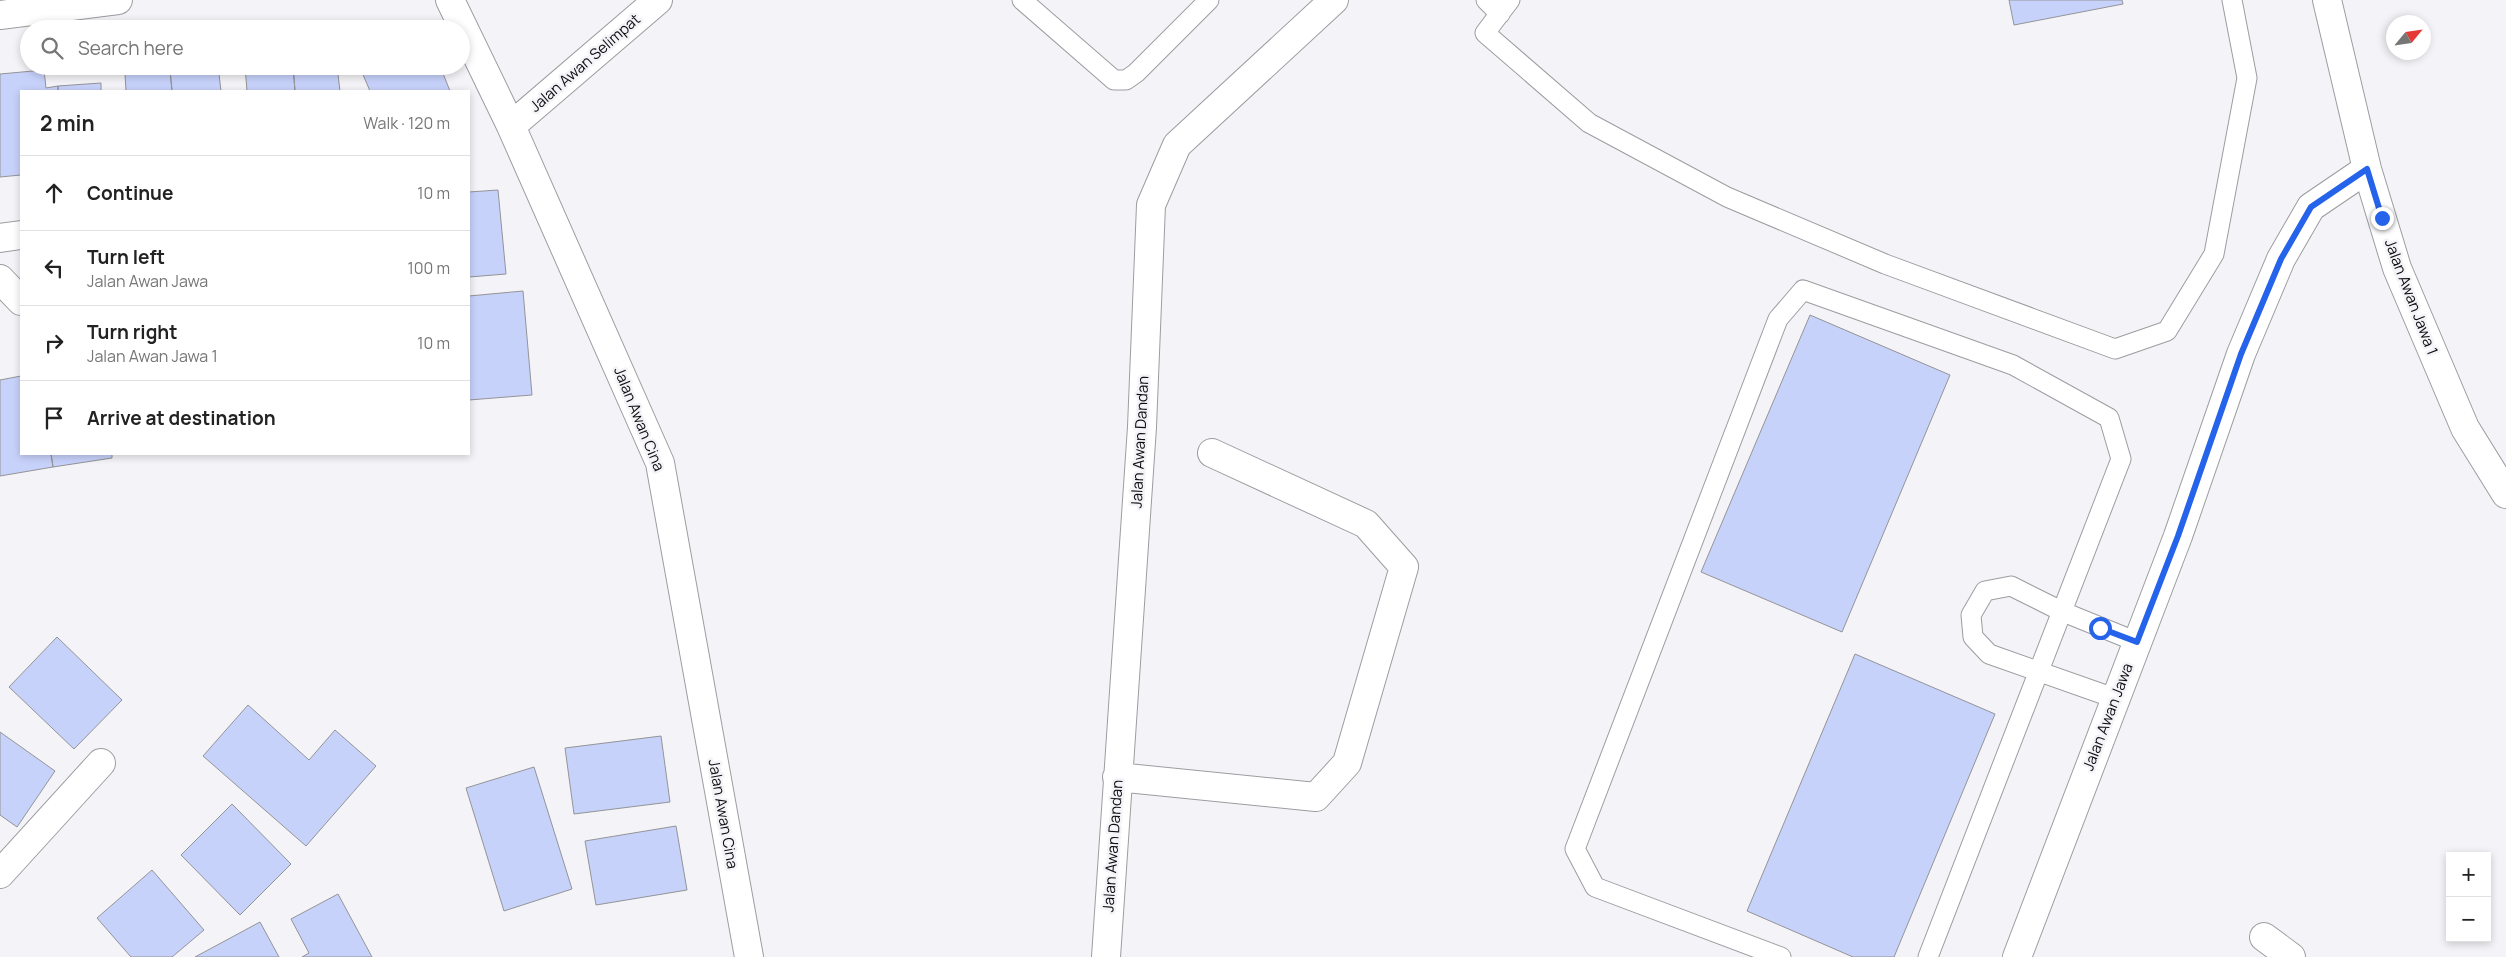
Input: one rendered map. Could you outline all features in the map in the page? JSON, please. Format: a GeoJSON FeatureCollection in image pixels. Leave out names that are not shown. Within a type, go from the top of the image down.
{"type":"FeatureCollection","features":[{"type":"Feature","properties":{"kind":"street"},"geometry":{"type":"LineString","coordinates":[[0,15],[118,0]]}},
{"type":"Feature","properties":{"kind":"street","name":"Jalan Awan Cina"},"geometry":{"type":"LineString","coordinates":[[450,0],[460,20]]}},
{"type":"Feature","properties":{"kind":"street","name":"Jalan Awan Selimpat"},"geometry":{"type":"LineString","coordinates":[[511,126],[658,0]]}},
{"type":"Feature","properties":{"kind":"street","name":"Jalan Awan Dandan"},"geometry":{"type":"LineString","coordinates":[[1106,957],[1142,427],[1151,205],[1177,145],[1334,0]]}},
{"type":"Feature","properties":{"kind":"street","name":"Jalan Awan Jawa 1"},"geometry":{"type":"LineString","coordinates":[[2327,0],[2367,169],[2397,268],[2465,428],[2506,494]]}},
{"type":"Feature","properties":{"kind":"street","name":"Jalan Awan Cina"},"geometry":{"type":"LineString","coordinates":[[470,41],[511,126],[660,464],[749,957]]}},
{"type":"Feature","properties":{"kind":"street","name":"Jalan Awan Jawa"},"geometry":{"type":"LineString","coordinates":[[2017,957],[2114,698],[2178,536],[2241,354],[2281,259],[2311,207],[2367,169]]}},
{"type":"Feature","properties":{"kind":"street"},"geometry":{"type":"LineString","coordinates":[[0,238],[20,235]]}},
{"type":"Feature","properties":{"kind":"street"},"geometry":{"type":"LineString","coordinates":[[0,279],[20,300]]}},
{"type":"Feature","properties":{"kind":"street"},"geometry":{"type":"LineString","coordinates":[[1117,777],[1316,797],[1347,763],[1404,567],[1366,524],[1212,453]]}},
{"type":"Feature","properties":{"kind":"street"},"geometry":{"type":"LineString","coordinates":[[0,874],[101,762]]}},
{"type":"Feature","properties":{"kind":"street"},"geometry":{"type":"LineString","coordinates":[[2264,937],[2291,957]]}},
{"type":"Feature","properties":{"kind":"lane"},"geometry":{"type":"LineString","coordinates":[[1022,0],[1114,80],[1126,80],[1136,73],[1209,0]]}},
{"type":"Feature","properties":{"kind":"lane"},"geometry":{"type":"LineString","coordinates":[[1486,0],[1505,7],[1485,33],[1588,123],[1727,197],[1884,264],[2115,349],[2168,331],[2214,254],[2247,78],[2232,0]]}},
{"type":"Feature","properties":{"kind":"lane"},"geometry":{"type":"LineString","coordinates":[[1781,957],[1595,887],[1575,848],[1778,319],[1803,290],[2013,365],[2109,418],[2121,459],[2036,673],[1928,957]]}},
{"type":"Feature","properties":{"kind":"lane"},"geometry":{"type":"LineString","coordinates":[[2114,698],[2036,673],[1989,654],[1973,637],[1971,615],[1985,592],[2012,586],[2061,611],[2137,642]]}},
{"type":"Feature","properties":{"kind":"building"},"geometry":{"type":"Polygon","coordinates":[[[2009,0],[2122,0],[2123,4],[2014,25],[2009,0]]]}},
{"type":"Feature","properties":{"kind":"building"},"geometry":{"type":"Polygon","coordinates":[[[20,72],[20,75],[45,75],[46,88],[58,86],[58,90],[20,90],[20,175],[0,177],[0,74],[20,72]]]}},
{"type":"Feature","properties":{"kind":"building"},"geometry":{"type":"Polygon","coordinates":[[[125,75],[170,75],[172,90],[126,90],[125,75]]]}},
{"type":"Feature","properties":{"kind":"building"},"geometry":{"type":"Polygon","coordinates":[[[170,75],[219,75],[221,90],[172,90],[170,75]]]}},
{"type":"Feature","properties":{"kind":"building"},"geometry":{"type":"Polygon","coordinates":[[[246,75],[294,75],[295,90],[247,90],[246,75]]]}},
{"type":"Feature","properties":{"kind":"building"},"geometry":{"type":"Polygon","coordinates":[[[294,75],[338,75],[340,90],[295,90],[294,75]]]}},
{"type":"Feature","properties":{"kind":"building"},"geometry":{"type":"Polygon","coordinates":[[[363,75],[444,75],[450,90],[370,90],[363,75]]]}},
{"type":"Feature","properties":{"kind":"building"},"geometry":{"type":"Polygon","coordinates":[[[101,83],[101,90],[58,90],[58,86],[101,83]]]}},
{"type":"Feature","properties":{"kind":"building"},"geometry":{"type":"Polygon","coordinates":[[[498,190],[506,274],[470,277],[470,192],[498,190]]]}},
{"type":"Feature","properties":{"kind":"building"},"geometry":{"type":"Polygon","coordinates":[[[523,291],[532,395],[470,400],[470,296],[523,291]]]}},
{"type":"Feature","properties":{"kind":"building"},"geometry":{"type":"Polygon","coordinates":[[[1810,315],[1950,375],[1842,632],[1701,572],[1810,315]]]}},
{"type":"Feature","properties":{"kind":"building"},"geometry":{"type":"Polygon","coordinates":[[[20,376],[20,455],[51,455],[53,467],[0,476],[0,380],[20,376]]]}},
{"type":"Feature","properties":{"kind":"building"},"geometry":{"type":"Polygon","coordinates":[[[51,455],[112,455],[112,458],[53,467],[51,455]]]}},
{"type":"Feature","properties":{"kind":"building"},"geometry":{"type":"Polygon","coordinates":[[[57,637],[122,700],[74,749],[9,687],[57,637]]]}},
{"type":"Feature","properties":{"kind":"building"},"geometry":{"type":"Polygon","coordinates":[[[1855,654],[1995,714],[1894,957],[1853,957],[1747,911],[1855,654]]]}},
{"type":"Feature","properties":{"kind":"building"},"geometry":{"type":"Polygon","coordinates":[[[248,705],[309,760],[335,730],[376,766],[306,846],[203,756],[248,705]]]}},
{"type":"Feature","properties":{"kind":"building"},"geometry":{"type":"Polygon","coordinates":[[[0,732],[55,771],[17,827],[0,815],[0,732]]]}},
{"type":"Feature","properties":{"kind":"building"},"geometry":{"type":"Polygon","coordinates":[[[661,736],[670,802],[574,814],[565,748],[661,736]]]}},
{"type":"Feature","properties":{"kind":"building"},"geometry":{"type":"Polygon","coordinates":[[[534,767],[572,889],[504,911],[466,788],[534,767]]]}},
{"type":"Feature","properties":{"kind":"building"},"geometry":{"type":"Polygon","coordinates":[[[232,804],[291,864],[240,915],[181,855],[232,804]]]}},
{"type":"Feature","properties":{"kind":"building"},"geometry":{"type":"Polygon","coordinates":[[[676,826],[687,890],[596,905],[585,841],[676,826]]]}},
{"type":"Feature","properties":{"kind":"building"},"geometry":{"type":"Polygon","coordinates":[[[152,870],[204,930],[172,957],[131,957],[97,918],[152,870]]]}},
{"type":"Feature","properties":{"kind":"building"},"geometry":{"type":"Polygon","coordinates":[[[338,894],[372,957],[302,957],[309,953],[291,919],[338,894]]]}},
{"type":"Feature","properties":{"kind":"building"},"geometry":{"type":"Polygon","coordinates":[[[260,922],[279,957],[195,957],[260,922]]]}},
{"type":"Feature","properties":{"kind":"route"},"geometry":{"type":"LineString","coordinates":[[2100,628],[2137,642],[2178,536],[2241,354],[2281,259],[2311,207],[2367,169],[2382,218]]}}]}
